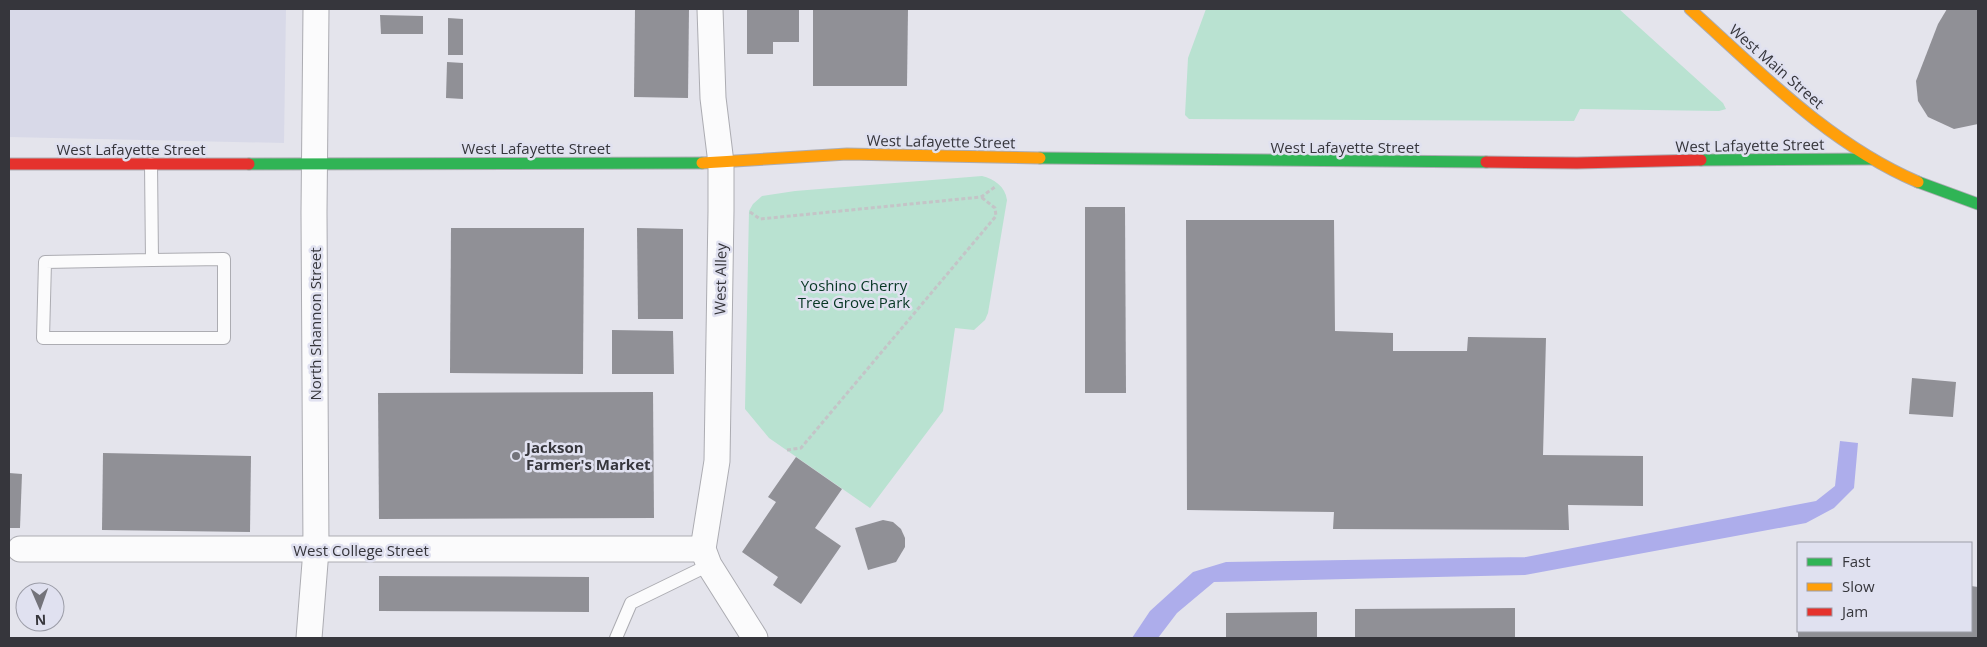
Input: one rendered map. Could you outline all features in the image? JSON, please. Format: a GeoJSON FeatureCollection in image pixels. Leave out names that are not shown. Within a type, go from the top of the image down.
{"type":"FeatureCollection","features":[{"type":"Feature","properties":{"kind":"street","name":"North Shannon Street"},"geometry":{"type":"LineString","coordinates":[[308,638],[316,550],[314,165],[316,9]]}},
{"type":"Feature","properties":{"kind":"street","name":"West Alley"},"geometry":{"type":"LineString","coordinates":[[706,557],[717,461],[721,163],[713,98],[710,9]]}},
{"type":"Feature","properties":{"kind":"street","name":"West Main Street"},"geometry":{"type":"LineString","coordinates":[[1690,9],[1800,109],[1872,159],[1934,190],[1978,204]]}},
{"type":"Feature","properties":{"kind":"street","name":"West Lafayette Street"},"geometry":{"type":"LineString","coordinates":[[9,164],[721,163],[847,154],[1169,160],[1577,163],[1760,158],[1872,159]]}},
{"type":"Feature","properties":{"kind":"street","name":"West College Street"},"geometry":{"type":"LineString","coordinates":[[20,549],[316,550],[706,557]]}},
{"type":"Feature","properties":{"kind":"street"},"geometry":{"type":"LineString","coordinates":[[706,557],[754,638]]}},
{"type":"Feature","properties":{"kind":"lane"},"geometry":{"type":"LineString","coordinates":[[151,164],[152,260]]}},
{"type":"Feature","properties":{"kind":"lane"},"geometry":{"type":"LineString","coordinates":[[224,259],[224,338],[43,338],[45,262],[152,260],[224,259]]}},
{"type":"Feature","properties":{"kind":"lane"},"geometry":{"type":"LineString","coordinates":[[616,638],[631,603],[706,557]]}},
{"type":"Feature","properties":{"kind":"path"},"geometry":{"type":"LineString","coordinates":[[749,211],[760,219],[981,197],[999,185]]}},
{"type":"Feature","properties":{"kind":"path"},"geometry":{"type":"LineString","coordinates":[[787,450],[801,448],[996,216],[995,208],[981,197]]}},
{"type":"Feature","properties":{"kind":"shaded area"},"geometry":{"type":"Polygon","coordinates":[[[9,9],[286,9],[284,143],[9,137],[9,9]]]}},
{"type":"Feature","properties":{"kind":"green space"},"geometry":{"type":"Polygon","coordinates":[[[1206,9],[1619,9],[1723,103],[1726,109],[1719,111],[1580,109],[1574,121],[1189,119],[1185,115],[1188,58],[1206,9]]]}},
{"type":"Feature","properties":{"kind":"green space","name":"Yoshino Cherry Tree Grove Park"},"geometry":{"type":"Polygon","coordinates":[[[982,176],[998,184],[1004,191],[1007,200],[988,313],[985,320],[974,330],[955,328],[943,411],[870,508],[769,438],[745,409],[749,211],[753,204],[762,196],[795,191],[982,176]]]}},
{"type":"Feature","properties":{"kind":"water"},"geometry":{"type":"Polygon","coordinates":[[[1840,441],[1858,443],[1854,488],[1834,508],[1806,523],[1525,575],[1214,582],[1177,613],[1158,638],[1132,638],[1150,611],[1193,572],[1226,562],[1526,557],[1816,501],[1835,486],[1840,441]]]}},
{"type":"Feature","properties":{"kind":"building"},"geometry":{"type":"Polygon","coordinates":[[[635,9],[689,9],[688,98],[634,97],[635,9]]]}},
{"type":"Feature","properties":{"kind":"building"},"geometry":{"type":"Polygon","coordinates":[[[747,9],[799,9],[799,42],[773,42],[773,54],[747,54],[747,9]]]}},
{"type":"Feature","properties":{"kind":"building"},"geometry":{"type":"Polygon","coordinates":[[[813,9],[908,9],[907,86],[813,86],[813,9]]]}},
{"type":"Feature","properties":{"kind":"building"},"geometry":{"type":"Polygon","coordinates":[[[1947,9],[1978,9],[1978,124],[1954,129],[1928,117],[1918,101],[1916,81],[1938,24],[1947,9]]]}},
{"type":"Feature","properties":{"kind":"building"},"geometry":{"type":"Polygon","coordinates":[[[380,15],[423,16],[423,34],[381,34],[380,15]]]}},
{"type":"Feature","properties":{"kind":"building"},"geometry":{"type":"Polygon","coordinates":[[[448,18],[463,19],[463,55],[448,55],[448,18]]]}},
{"type":"Feature","properties":{"kind":"building"},"geometry":{"type":"Polygon","coordinates":[[[447,62],[463,63],[463,99],[446,98],[447,62]]]}},
{"type":"Feature","properties":{"kind":"building"},"geometry":{"type":"Polygon","coordinates":[[[1085,207],[1125,207],[1126,393],[1085,393],[1085,207]]]}},
{"type":"Feature","properties":{"kind":"building"},"geometry":{"type":"Polygon","coordinates":[[[1186,220],[1334,220],[1335,331],[1393,333],[1393,351],[1467,351],[1468,337],[1546,338],[1543,455],[1643,456],[1643,506],[1568,505],[1569,530],[1333,529],[1334,512],[1187,510],[1186,220]]]}},
{"type":"Feature","properties":{"kind":"building"},"geometry":{"type":"Polygon","coordinates":[[[451,228],[584,228],[583,374],[450,373],[451,228]]]}},
{"type":"Feature","properties":{"kind":"building"},"geometry":{"type":"Polygon","coordinates":[[[637,228],[683,229],[683,319],[638,319],[637,228]]]}},
{"type":"Feature","properties":{"kind":"building"},"geometry":{"type":"Polygon","coordinates":[[[612,330],[673,331],[674,374],[612,374],[612,330]]]}},
{"type":"Feature","properties":{"kind":"building"},"geometry":{"type":"Polygon","coordinates":[[[1912,378],[1956,382],[1953,417],[1909,414],[1912,378]]]}},
{"type":"Feature","properties":{"kind":"building","name":"Jackson Farmer's Market"},"geometry":{"type":"Polygon","coordinates":[[[653,392],[654,518],[379,519],[378,393],[653,392]]]}},
{"type":"Feature","properties":{"kind":"building"},"geometry":{"type":"Polygon","coordinates":[[[103,453],[251,456],[250,532],[102,530],[103,453]]]}},
{"type":"Feature","properties":{"kind":"building"},"geometry":{"type":"Polygon","coordinates":[[[796,457],[842,489],[815,528],[841,546],[801,604],[773,585],[778,577],[742,552],[776,502],[768,497],[796,457]]]}},
{"type":"Feature","properties":{"kind":"building"},"geometry":{"type":"Polygon","coordinates":[[[9,473],[22,474],[20,528],[9,528],[9,473]]]}},
{"type":"Feature","properties":{"kind":"building"},"geometry":{"type":"Polygon","coordinates":[[[883,520],[893,522],[901,529],[905,538],[905,547],[896,562],[868,570],[855,528],[883,520]]]}},
{"type":"Feature","properties":{"kind":"building"},"geometry":{"type":"Polygon","coordinates":[[[379,576],[589,577],[589,612],[379,611],[379,576]]]}},
{"type":"Feature","properties":{"kind":"building"},"geometry":{"type":"Polygon","coordinates":[[[1972,586],[1978,587],[1978,638],[1798,638],[1798,632],[1972,632],[1972,586]]]}},
{"type":"Feature","properties":{"kind":"building"},"geometry":{"type":"Polygon","coordinates":[[[1515,608],[1515,638],[1355,638],[1355,609],[1515,608]]]}},
{"type":"Feature","properties":{"kind":"building"},"geometry":{"type":"Polygon","coordinates":[[[1317,612],[1317,638],[1226,638],[1226,613],[1317,612]]]}},
{"type":"Feature","properties":{"kind":"traffic: fast"},"geometry":{"type":"LineString","coordinates":[[1040,158],[1486,162]]}},
{"type":"Feature","properties":{"kind":"traffic: fast"},"geometry":{"type":"LineString","coordinates":[[1701,160],[1872,159]]}},
{"type":"Feature","properties":{"kind":"traffic: fast"},"geometry":{"type":"LineString","coordinates":[[249,164],[702,163]]}},
{"type":"Feature","properties":{"kind":"traffic: fast"},"geometry":{"type":"LineString","coordinates":[[1918,182],[1978,204]]}},
{"type":"Feature","properties":{"kind":"traffic: slow"},"geometry":{"type":"LineString","coordinates":[[1690,9],[1770,82],[1825,127],[1855,148],[1918,182]]}},
{"type":"Feature","properties":{"kind":"traffic: slow"},"geometry":{"type":"LineString","coordinates":[[702,163],[847,154],[1040,158]]}},
{"type":"Feature","properties":{"kind":"traffic: jam"},"geometry":{"type":"LineString","coordinates":[[1486,162],[1577,163],[1701,160]]}},
{"type":"Feature","properties":{"kind":"traffic: jam"},"geometry":{"type":"LineString","coordinates":[[9,164],[249,164]]}},
{"type":"Feature","properties":{"kind":"place","name":"Jackson Farmer's Market"},"geometry":{"type":"Point","coordinates":[516,456]}}]}
